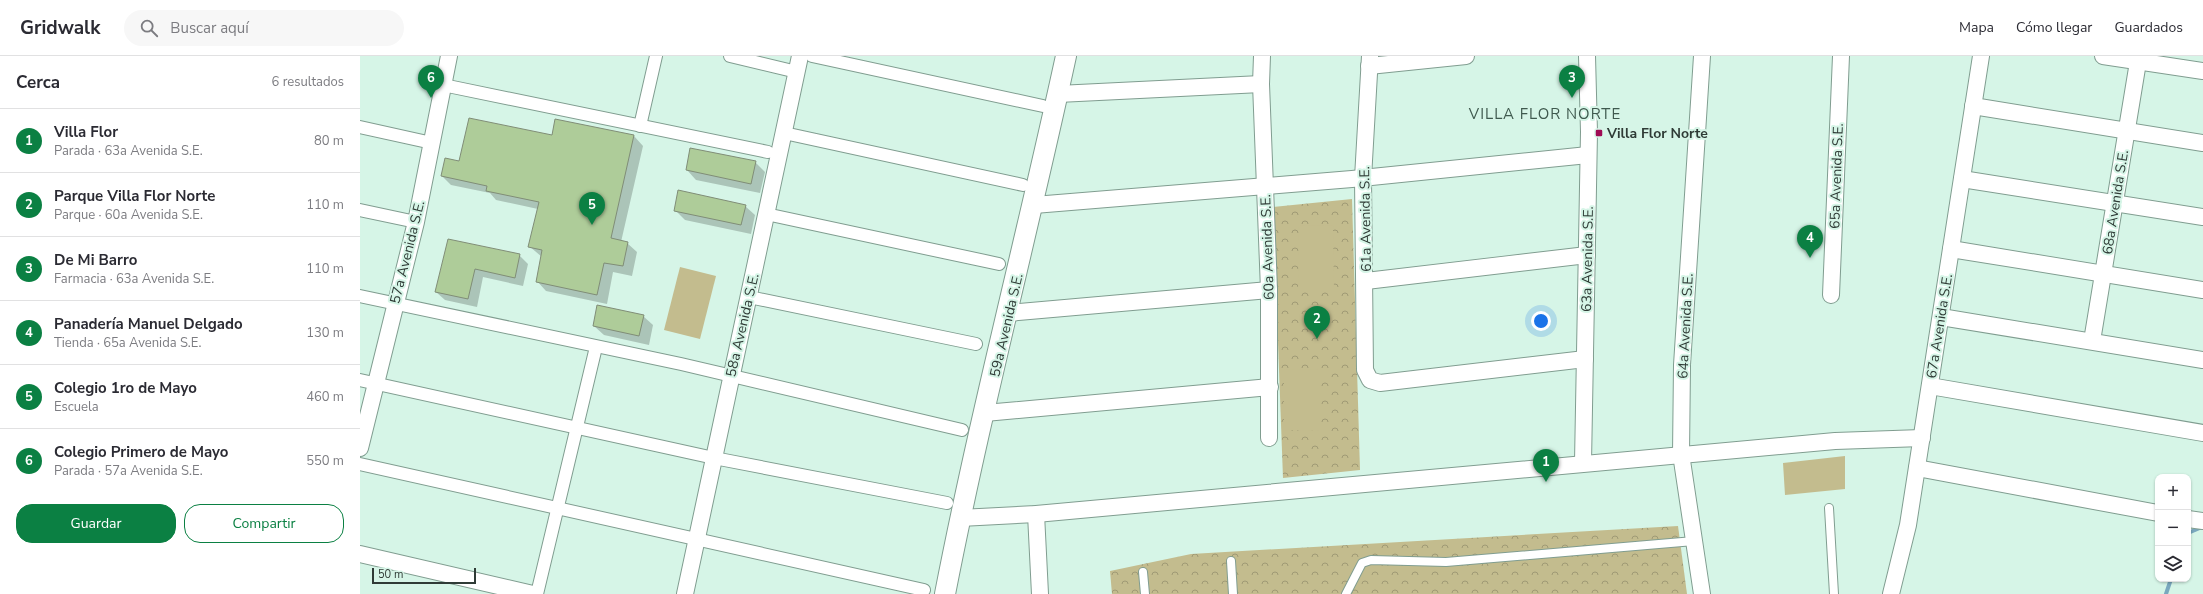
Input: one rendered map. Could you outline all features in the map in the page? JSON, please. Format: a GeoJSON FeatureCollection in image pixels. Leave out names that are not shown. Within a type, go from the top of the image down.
{"type":"FeatureCollection","features":[{"type":"Feature","properties":{"kind":"street","name":"57a Avenida S.E."},"geometry":{"type":"LineString","coordinates":[[360,448],[416,222],[449,56]]}},
{"type":"Feature","properties":{"kind":"street"},"geometry":{"type":"LineString","coordinates":[[640,126],[656,56]]}},
{"type":"Feature","properties":{"kind":"street"},"geometry":{"type":"LineString","coordinates":[[730,56],[797,72]]}},
{"type":"Feature","properties":{"kind":"street","name":"58a Avenida S.E."},"geometry":{"type":"LineString","coordinates":[[685,594],[730,377],[749,297],[800,56]]}},
{"type":"Feature","properties":{"kind":"street"},"geometry":{"type":"LineString","coordinates":[[812,56],[1050,100],[1261,84]]}},
{"type":"Feature","properties":{"kind":"street","name":"59a Avenida S.E."},"geometry":{"type":"LineString","coordinates":[[945,594],[960,518],[1034,205],[1050,100],[1066,56]]}},
{"type":"Feature","properties":{"kind":"street","name":"60a Avenida S.E."},"geometry":{"type":"LineString","coordinates":[[1262,56],[1261,84],[1264,187],[1269,290],[1269,438]]}},
{"type":"Feature","properties":{"kind":"street"},"geometry":{"type":"LineString","coordinates":[[1370,61],[1466,56]]}},
{"type":"Feature","properties":{"kind":"street","name":"63a Avenida S.E."},"geometry":{"type":"LineString","coordinates":[[1583,463],[1588,155],[1587,56]]}},
{"type":"Feature","properties":{"kind":"street","name":"64a Avenida S.E."},"geometry":{"type":"LineString","coordinates":[[1702,56],[1682,365],[1681,454],[1702,594]]}},
{"type":"Feature","properties":{"kind":"street","name":"65a Avenida S.E."},"geometry":{"type":"LineString","coordinates":[[1831,295],[1841,56]]}},
{"type":"Feature","properties":{"kind":"street","name":"67a Avenida S.E."},"geometry":{"type":"LineString","coordinates":[[1891,594],[1908,525],[1981,56]]}},
{"type":"Feature","properties":{"kind":"street"},"geometry":{"type":"LineString","coordinates":[[2103,56],[2203,72]]}},
{"type":"Feature","properties":{"kind":"street","name":"61a Avenida S.E."},"geometry":{"type":"LineString","coordinates":[[1370,61],[1363,178],[1366,281],[1365,370],[1370,380],[1380,383],[1585,359]]}},
{"type":"Feature","properties":{"kind":"street","name":"68a Avenida S.E."},"geometry":{"type":"LineString","coordinates":[[2092,342],[2138,62]]}},
{"type":"Feature","properties":{"kind":"street"},"geometry":{"type":"LineString","coordinates":[[443,85],[768,152]]}},
{"type":"Feature","properties":{"kind":"street"},"geometry":{"type":"LineString","coordinates":[[1974,106],[2203,143]]}},
{"type":"Feature","properties":{"kind":"street"},"geometry":{"type":"LineString","coordinates":[[360,128],[432,143]]}},
{"type":"Feature","properties":{"kind":"street"},"geometry":{"type":"LineString","coordinates":[[784,133],[1023,185]]}},
{"type":"Feature","properties":{"kind":"street"},"geometry":{"type":"LineString","coordinates":[[1034,205],[1264,187],[1588,155]]}},
{"type":"Feature","properties":{"kind":"street"},"geometry":{"type":"LineString","coordinates":[[1962,179],[2203,217]]}},
{"type":"Feature","properties":{"kind":"street"},"geometry":{"type":"LineString","coordinates":[[360,210],[416,222]]}},
{"type":"Feature","properties":{"kind":"street"},"geometry":{"type":"LineString","coordinates":[[766,214],[998,264]]}},
{"type":"Feature","properties":{"kind":"street"},"geometry":{"type":"LineString","coordinates":[[1951,249],[2203,290]]}},
{"type":"Feature","properties":{"kind":"street"},"geometry":{"type":"LineString","coordinates":[[1366,281],[1587,255]]}},
{"type":"Feature","properties":{"kind":"street"},"geometry":{"type":"LineString","coordinates":[[1008,313],[1269,290]]}},
{"type":"Feature","properties":{"kind":"street"},"geometry":{"type":"LineString","coordinates":[[360,296],[681,364],[730,377],[962,430]]}},
{"type":"Feature","properties":{"kind":"street"},"geometry":{"type":"LineString","coordinates":[[749,297],[976,344]]}},
{"type":"Feature","properties":{"kind":"street"},"geometry":{"type":"LineString","coordinates":[[1941,317],[2203,360]]}},
{"type":"Feature","properties":{"kind":"street"},"geometry":{"type":"LineString","coordinates":[[537,594],[559,509],[596,347]]}},
{"type":"Feature","properties":{"kind":"street"},"geometry":{"type":"LineString","coordinates":[[360,380],[714,458],[947,503]]}},
{"type":"Feature","properties":{"kind":"street"},"geometry":{"type":"LineString","coordinates":[[1930,386],[2203,433]]}},
{"type":"Feature","properties":{"kind":"street"},"geometry":{"type":"LineString","coordinates":[[985,413],[1270,387]]}},
{"type":"Feature","properties":{"kind":"street"},"geometry":{"type":"LineString","coordinates":[[960,518],[1036,514],[1835,441],[1922,438]]}},
{"type":"Feature","properties":{"kind":"street"},"geometry":{"type":"LineString","coordinates":[[360,464],[696,541],[924,590]]}},
{"type":"Feature","properties":{"kind":"street"},"geometry":{"type":"LineString","coordinates":[[1917,468],[2155,512]]}},
{"type":"Feature","properties":{"kind":"street"},"geometry":{"type":"LineString","coordinates":[[1036,514],[1040,594]]}},
{"type":"Feature","properties":{"kind":"street"},"geometry":{"type":"LineString","coordinates":[[360,554],[534,594]]}},
{"type":"Feature","properties":{"kind":"lane"},"geometry":{"type":"LineString","coordinates":[[1829,508],[1834,594]]}},
{"type":"Feature","properties":{"kind":"lane"},"geometry":{"type":"LineString","coordinates":[[1346,594],[1362,563],[1371,560],[1446,562],[1694,541]]}},
{"type":"Feature","properties":{"kind":"lane"},"geometry":{"type":"LineString","coordinates":[[1231,561],[1233,594]]}},
{"type":"Feature","properties":{"kind":"lane"},"geometry":{"type":"LineString","coordinates":[[1144,572],[1145,594]]}},
{"type":"Feature","properties":{"kind":"green space"},"geometry":{"type":"Polygon","coordinates":[[[1352,199],[1360,470],[1283,478],[1273,207],[1352,199]]]}},
{"type":"Feature","properties":{"kind":"green space"},"geometry":{"type":"Polygon","coordinates":[[[1333,225],[1334,288],[1298,288],[1299,226],[1333,225]]]}},
{"type":"Feature","properties":{"kind":"green space"},"geometry":{"type":"Polygon","coordinates":[[[680,267],[716,276],[700,339],[664,330],[680,267]]]}},
{"type":"Feature","properties":{"kind":"green space"},"geometry":{"type":"Polygon","coordinates":[[[1284,369],[1319,370],[1319,431],[1284,430],[1284,369]]]}},
{"type":"Feature","properties":{"kind":"green space"},"geometry":{"type":"Polygon","coordinates":[[[1845,456],[1845,489],[1785,495],[1783,463],[1845,456]]]}},
{"type":"Feature","properties":{"kind":"green space"},"geometry":{"type":"Polygon","coordinates":[[[1678,526],[1687,594],[1112,594],[1110,571],[1191,554],[1678,526]]]}},
{"type":"Feature","properties":{"kind":"building"},"geometry":{"type":"Polygon","coordinates":[[[469,118],[552,135],[555,119],[634,135],[611,238],[628,242],[623,266],[604,263],[597,295],[536,282],[542,250],[528,247],[539,202],[486,191],[487,186],[441,176],[445,158],[459,161],[469,118]]]}},
{"type":"Feature","properties":{"kind":"building"},"geometry":{"type":"Polygon","coordinates":[[[690,148],[756,161],[751,184],[686,170],[690,148]]]}},
{"type":"Feature","properties":{"kind":"building"},"geometry":{"type":"Polygon","coordinates":[[[678,190],[746,205],[741,225],[674,211],[678,190]]]}},
{"type":"Feature","properties":{"kind":"building"},"geometry":{"type":"Polygon","coordinates":[[[448,239],[520,254],[515,278],[475,269],[468,299],[435,292],[448,239]]]}},
{"type":"Feature","properties":{"kind":"building"},"geometry":{"type":"Polygon","coordinates":[[[597,305],[644,315],[639,336],[593,326],[597,305]]]}},
{"type":"Feature","properties":{"kind":"waterway"},"geometry":{"type":"LineString","coordinates":[[2191,532],[2202,527]]}},
{"type":"Feature","properties":{"kind":"waterway"},"geometry":{"type":"LineString","coordinates":[[2166,594],[2170,582]]}},
{"type":"Feature","properties":{"kind":"place","name":"Colegio Primero de Mayo"},"geometry":{"type":"Point","coordinates":[431,98]}},
{"type":"Feature","properties":{"kind":"place","name":"De Mi Barro"},"geometry":{"type":"Point","coordinates":[1572,98]}},
{"type":"Feature","properties":{"kind":"place","name":"Villa Flor Norte"},"geometry":{"type":"Point","coordinates":[1599,133]}},
{"type":"Feature","properties":{"kind":"place","name":"Colegio 1ro de Mayo"},"geometry":{"type":"Point","coordinates":[592,225]}},
{"type":"Feature","properties":{"kind":"place","name":"Panadería Manuel Delgado"},"geometry":{"type":"Point","coordinates":[1810,258]}},
{"type":"Feature","properties":{"kind":"place","name":"Parque Villa Flor Norte"},"geometry":{"type":"Point","coordinates":[1317,339]}},
{"type":"Feature","properties":{"kind":"place","name":"Villa Flor"},"geometry":{"type":"Point","coordinates":[1546,482]}},
{"type":"Feature","properties":{"kind":"district","name":"VILLA FLOR NORTE"},"geometry":{"type":"Point","coordinates":[1545,114]}}]}
